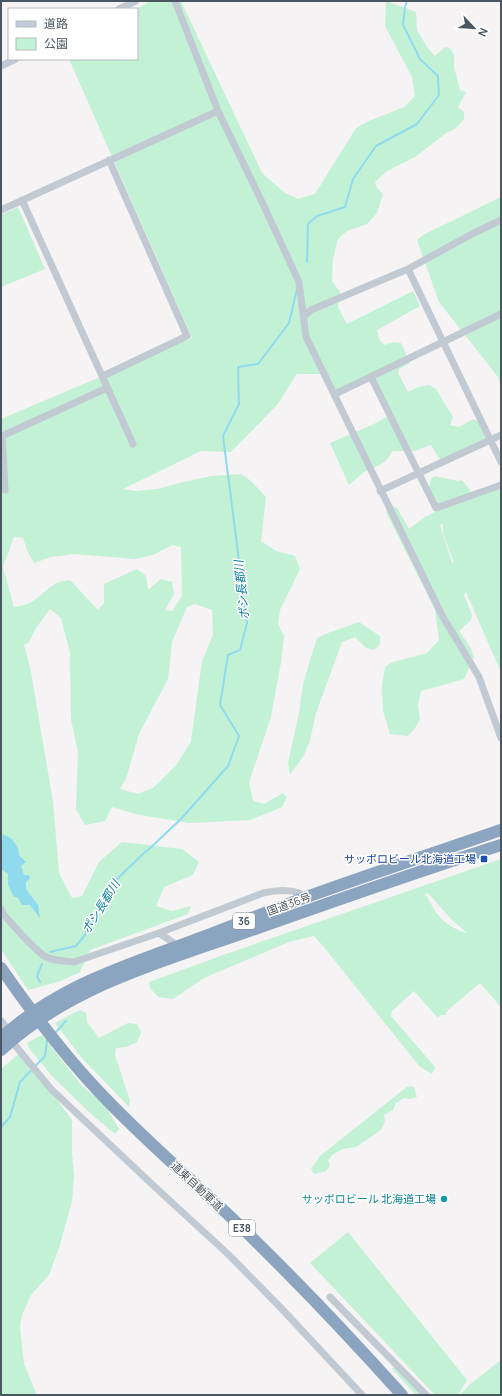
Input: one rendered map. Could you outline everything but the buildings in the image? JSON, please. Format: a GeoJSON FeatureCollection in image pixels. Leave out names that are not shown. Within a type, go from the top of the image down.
{"type":"FeatureCollection","features":[{"type":"Feature","properties":{"kind":"highway","name":"国道36号"},"geometry":{"type":"LineString","coordinates":[[1,1050],[7,1035],[60,995],[94,978],[129,963],[302,899],[501,830]]}},
{"type":"Feature","properties":{"kind":"highway","name":"国道36号"},"geometry":{"type":"LineString","coordinates":[[7,1035],[68,1001],[133,972],[501,844]]}},
{"type":"Feature","properties":{"kind":"highway","name":"道東自動車道"},"geometry":{"type":"LineString","coordinates":[[1,964],[15,989]]}},
{"type":"Feature","properties":{"kind":"highway","name":"道東自動車道"},"geometry":{"type":"LineString","coordinates":[[1,968],[15,989],[58,1045],[104,1098],[267,1252],[402,1395]]}},
{"type":"Feature","properties":{"kind":"street"},"geometry":{"type":"LineString","coordinates":[[121,8],[136,1]]}},
{"type":"Feature","properties":{"kind":"street"},"geometry":{"type":"LineString","coordinates":[[175,1],[218,111],[299,282],[306,337],[335,394],[380,491],[443,617],[479,677],[501,738]]}},
{"type":"Feature","properties":{"kind":"street"},"geometry":{"type":"LineString","coordinates":[[1,66],[14,60]]}},
{"type":"Feature","properties":{"kind":"street"},"geometry":{"type":"LineString","coordinates":[[1,210],[218,111]]}},
{"type":"Feature","properties":{"kind":"street"},"geometry":{"type":"LineString","coordinates":[[103,376],[187,336],[109,160]]}},
{"type":"Feature","properties":{"kind":"street"},"geometry":{"type":"LineString","coordinates":[[22,200],[133,444]]}},
{"type":"Feature","properties":{"kind":"street"},"geometry":{"type":"LineString","coordinates":[[304,316],[311,310],[408,269],[501,220]]}},
{"type":"Feature","properties":{"kind":"street"},"geometry":{"type":"LineString","coordinates":[[408,269],[501,462]]}},
{"type":"Feature","properties":{"kind":"street"},"geometry":{"type":"LineString","coordinates":[[335,394],[501,314]]}},
{"type":"Feature","properties":{"kind":"street"},"geometry":{"type":"LineString","coordinates":[[371,377],[436,508],[501,485]]}},
{"type":"Feature","properties":{"kind":"street"},"geometry":{"type":"LineString","coordinates":[[5,490],[2,436],[107,388]]}},
{"type":"Feature","properties":{"kind":"street"},"geometry":{"type":"LineString","coordinates":[[380,491],[501,435]]}},
{"type":"Feature","properties":{"kind":"street"},"geometry":{"type":"LineString","coordinates":[[1,909],[39,952],[47,957],[62,961],[74,962],[159,933],[268,891],[291,890],[300,893],[302,899]]}},
{"type":"Feature","properties":{"kind":"street"},"geometry":{"type":"LineString","coordinates":[[159,933],[178,946]]}},
{"type":"Feature","properties":{"kind":"street"},"geometry":{"type":"LineString","coordinates":[[7,1035],[51,1088],[229,1255],[362,1395]]}},
{"type":"Feature","properties":{"kind":"street"},"geometry":{"type":"LineString","coordinates":[[330,1297],[426,1395]]}},
{"type":"Feature","properties":{"kind":"green space"},"geometry":{"type":"Polygon","coordinates":[[[152,1],[181,1],[262,173],[285,193],[298,199],[315,194],[356,128],[371,120],[404,107],[415,96],[412,77],[385,26],[386,1],[416,12],[417,30],[427,47],[435,56],[445,47],[450,48],[454,55],[454,67],[460,90],[466,92],[458,107],[464,112],[464,119],[456,128],[445,134],[415,157],[387,171],[375,182],[377,188],[383,194],[377,213],[367,224],[347,231],[338,239],[333,259],[332,281],[340,292],[338,307],[347,324],[413,291],[420,306],[377,330],[379,339],[384,345],[394,342],[401,343],[410,363],[399,369],[398,373],[408,392],[418,387],[429,385],[436,389],[453,417],[450,425],[459,427],[473,419],[479,422],[486,438],[440,460],[431,445],[415,451],[392,451],[386,460],[364,472],[349,485],[330,443],[374,424],[392,414],[372,373],[337,390],[328,387],[320,374],[297,374],[277,405],[231,452],[201,451],[123,489],[136,491],[158,489],[212,476],[241,474],[251,481],[266,497],[261,541],[276,551],[295,556],[300,569],[280,610],[278,624],[284,636],[281,662],[271,717],[249,782],[253,801],[264,804],[283,793],[287,797],[282,807],[250,820],[190,823],[139,815],[112,807],[105,821],[85,825],[76,809],[78,752],[71,720],[70,653],[61,618],[50,609],[36,628],[29,642],[24,645],[31,672],[53,802],[59,873],[72,898],[82,896],[99,862],[122,842],[182,849],[199,862],[193,875],[164,887],[156,906],[172,911],[191,906],[188,914],[90,950],[80,972],[61,981],[28,990],[1,949],[1,419],[192,338],[69,60],[138,60],[137,8],[152,1]],[[14,537],[3,567],[14,607],[32,602],[57,583],[70,580],[98,610],[104,603],[104,584],[137,569],[146,576],[148,590],[161,579],[172,582],[174,594],[165,610],[172,611],[182,596],[181,547],[172,545],[153,555],[135,559],[74,554],[51,557],[34,563],[23,538],[14,537]],[[195,604],[187,607],[172,642],[168,679],[139,734],[126,779],[120,789],[138,794],[153,788],[177,764],[191,741],[202,661],[213,635],[212,610],[195,604]]]}},
{"type":"Feature","properties":{"kind":"green space"},"geometry":{"type":"Polygon","coordinates":[[[501,197],[501,387],[498,377],[439,302],[417,240],[423,235],[501,197]]]}},
{"type":"Feature","properties":{"kind":"green space"},"geometry":{"type":"Polygon","coordinates":[[[18,207],[45,269],[1,287],[1,215],[18,207]]]}},
{"type":"Feature","properties":{"kind":"green space"},"geometry":{"type":"Polygon","coordinates":[[[434,476],[458,481],[462,480],[475,497],[501,488],[501,672],[466,592],[464,595],[472,615],[471,620],[459,631],[470,647],[474,657],[464,679],[421,691],[418,705],[420,719],[415,728],[408,736],[390,734],[383,711],[382,686],[385,667],[390,663],[427,653],[439,640],[435,610],[386,512],[393,506],[397,508],[409,529],[425,517],[437,511],[430,493],[431,479],[434,476]],[[443,524],[440,525],[452,563],[454,563],[443,533],[443,524]]]}},
{"type":"Feature","properties":{"kind":"green space"},"geometry":{"type":"Polygon","coordinates":[[[359,622],[380,636],[380,644],[374,650],[366,648],[355,637],[342,642],[316,713],[310,740],[304,755],[290,775],[288,763],[299,713],[303,684],[317,638],[359,622]]]}},
{"type":"Feature","properties":{"kind":"green space"},"geometry":{"type":"Polygon","coordinates":[[[501,859],[501,1007],[480,983],[448,1010],[445,1015],[441,1015],[438,1018],[414,991],[392,1011],[391,1016],[435,1067],[432,1074],[420,1067],[314,936],[289,942],[204,978],[173,999],[158,997],[150,988],[149,982],[501,859]],[[428,893],[425,894],[435,911],[442,919],[453,928],[467,933],[451,919],[428,893]]]}},
{"type":"Feature","properties":{"kind":"green space"},"geometry":{"type":"Polygon","coordinates":[[[80,1010],[86,1013],[87,1022],[99,1038],[128,1023],[137,1024],[141,1033],[137,1042],[127,1047],[116,1048],[115,1055],[130,1101],[129,1107],[82,1058],[55,1023],[80,1010]]]}},
{"type":"Feature","properties":{"kind":"green space"},"geometry":{"type":"Polygon","coordinates":[[[42,1035],[82,1086],[105,1105],[119,1129],[115,1134],[90,1113],[51,1075],[29,1048],[27,1043],[42,1035]]]}},
{"type":"Feature","properties":{"kind":"green space"},"geometry":{"type":"Polygon","coordinates":[[[22,1051],[72,1120],[72,1154],[74,1176],[72,1201],[60,1245],[49,1275],[31,1295],[22,1315],[20,1326],[24,1364],[37,1395],[1,1395],[1,1069],[22,1051]]]}},
{"type":"Feature","properties":{"kind":"green space"},"geometry":{"type":"Polygon","coordinates":[[[408,1086],[414,1087],[417,1097],[410,1099],[404,1098],[396,1103],[393,1110],[384,1115],[385,1121],[381,1130],[356,1147],[343,1149],[332,1155],[328,1160],[330,1166],[326,1171],[314,1174],[311,1169],[320,1156],[408,1086]]]}},
{"type":"Feature","properties":{"kind":"green space"},"geometry":{"type":"Polygon","coordinates":[[[348,1232],[467,1380],[458,1395],[435,1395],[310,1263],[348,1232]]]}},
{"type":"Feature","properties":{"kind":"green space"},"geometry":{"type":"Polygon","coordinates":[[[501,1360],[501,1395],[460,1395],[468,1386],[501,1360]]]}},
{"type":"Feature","properties":{"kind":"green space"},"geometry":{"type":"Polygon","coordinates":[[[396,1367],[425,1395],[416,1395],[392,1368],[396,1367]]]}},
{"type":"Feature","properties":{"kind":"water"},"geometry":{"type":"Polygon","coordinates":[[[3,834],[12,839],[18,848],[19,855],[26,862],[21,866],[24,875],[29,875],[30,878],[26,882],[26,889],[38,905],[40,918],[30,905],[22,905],[18,898],[13,896],[8,884],[8,874],[1,869],[1,847],[3,834]]]}},
{"type":"Feature","properties":{"kind":"waterway","name":"ポシ長都川"},"geometry":{"type":"LineString","coordinates":[[307,262],[308,224],[317,216],[345,207],[353,179],[376,146],[417,124],[439,95],[438,76],[420,59],[403,25],[407,1]]}},
{"type":"Feature","properties":{"kind":"waterway","name":"ポシ長都川"},"geometry":{"type":"LineString","coordinates":[[50,952],[76,946],[85,935],[107,891],[114,882],[181,819],[228,766],[239,736],[220,705],[228,655],[240,650],[247,623],[223,436],[239,404],[238,367],[258,364],[289,323],[297,289]]}},
{"type":"Feature","properties":{"kind":"waterway","name":"ポシ長都川"},"geometry":{"type":"LineString","coordinates":[[40,982],[37,976],[42,964]]}},
{"type":"Feature","properties":{"kind":"waterway","name":"ポシ長都川"},"geometry":{"type":"LineString","coordinates":[[55,1033],[66,1021]]}},
{"type":"Feature","properties":{"kind":"waterway","name":"ポシ長都川"},"geometry":{"type":"LineString","coordinates":[[1,1127],[10,1117],[20,1082],[45,1056],[47,1041],[49,1039]]}},
{"type":"Feature","properties":{"kind":"place","name":"サッポロビール北海道工場"},"geometry":{"type":"Point","coordinates":[484,859]}},
{"type":"Feature","properties":{"kind":"place","name":"サッポロビール 北海道工場"},"geometry":{"type":"Point","coordinates":[444,1199]}}]}
